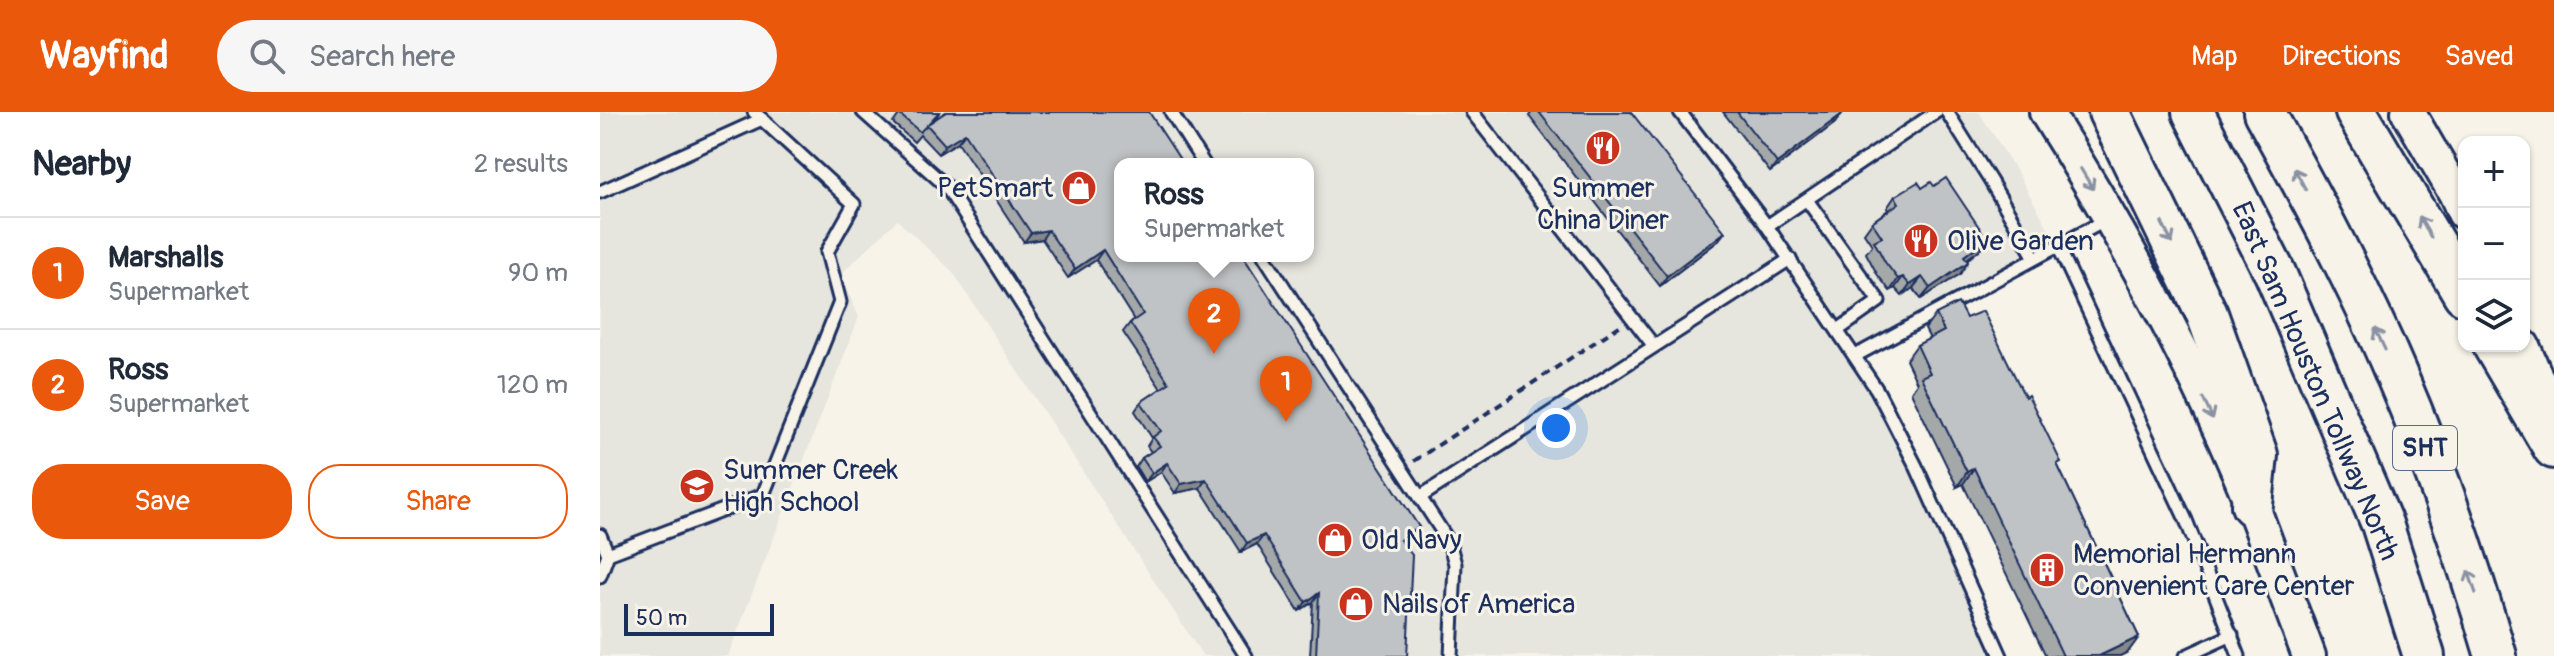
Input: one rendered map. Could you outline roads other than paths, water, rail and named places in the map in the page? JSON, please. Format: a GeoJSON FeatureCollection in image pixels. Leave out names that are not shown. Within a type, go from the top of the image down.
{"type":"FeatureCollection","features":[{"type":"Feature","properties":{"kind":"highway"},"geometry":{"type":"LineString","coordinates":[[2109,112],[2207,314],[2257,455],[2252,505]]}},
{"type":"Feature","properties":{"kind":"highway","name":"East Sam Houston Tollway North"},"geometry":{"type":"LineString","coordinates":[[2193,112],[2275,273],[2382,524],[2424,656]]}},
{"type":"Feature","properties":{"kind":"highway","name":"SHT"},"geometry":{"type":"LineString","coordinates":[[2264,112],[2336,246],[2396,373],[2434,470],[2496,656]]}},
{"type":"Feature","properties":{"kind":"highway"},"geometry":{"type":"LineString","coordinates":[[2356,112],[2458,284]]}},
{"type":"Feature","properties":{"kind":"highway"},"geometry":{"type":"LineString","coordinates":[[2498,352],[2554,448]]}},
{"type":"Feature","properties":{"kind":"main road"},"geometry":{"type":"LineString","coordinates":[[2046,112],[2110,217],[2188,368],[2252,505],[2309,656]]}},
{"type":"Feature","properties":{"kind":"main road"},"geometry":{"type":"LineString","coordinates":[[2408,112],[2462,208]]}},
{"type":"Feature","properties":{"kind":"main road"},"geometry":{"type":"LineString","coordinates":[[2526,352],[2554,419]]}},
{"type":"Feature","properties":{"kind":"lane"},"geometry":{"type":"LineString","coordinates":[[863,112],[946,186],[1246,656]]}},
{"type":"Feature","properties":{"kind":"lane"},"geometry":{"type":"LineString","coordinates":[[1171,112],[1200,158]]}},
{"type":"Feature","properties":{"kind":"lane"},"geometry":{"type":"LineString","coordinates":[[1472,112],[1654,346]]}},
{"type":"Feature","properties":{"kind":"lane"},"geometry":{"type":"LineString","coordinates":[[1680,112],[1767,226],[1877,390],[1916,466],[2001,656]]}},
{"type":"Feature","properties":{"kind":"lane"},"geometry":{"type":"LineString","coordinates":[[1767,226],[1936,112]]}},
{"type":"Feature","properties":{"kind":"lane"},"geometry":{"type":"LineString","coordinates":[[1947,112],[2035,258]]}},
{"type":"Feature","properties":{"kind":"lane"},"geometry":{"type":"LineString","coordinates":[[600,192],[758,116],[854,204],[827,252],[840,302],[763,495],[608,554]]}},
{"type":"Feature","properties":{"kind":"lane"},"geometry":{"type":"LineString","coordinates":[[1807,200],[1879,301],[1838,330]]}},
{"type":"Feature","properties":{"kind":"lane"},"geometry":{"type":"LineString","coordinates":[[1855,356],[2110,217]]}},
{"type":"Feature","properties":{"kind":"lane"},"geometry":{"type":"LineString","coordinates":[[2058,246],[2191,532],[2239,656]]}},
{"type":"Feature","properties":{"kind":"lane"},"geometry":{"type":"LineString","coordinates":[[1420,497],[1790,259]]}},
{"type":"Feature","properties":{"kind":"lane"},"geometry":{"type":"LineString","coordinates":[[1268,262],[1454,554],[1451,656]]}},
{"type":"Feature","properties":{"kind":"lane"},"geometry":{"type":"LineString","coordinates":[[600,535],[608,554],[600,576]]}},
{"type":"Feature","properties":{"kind":"lane"},"geometry":{"type":"LineString","coordinates":[[2186,656],[2232,635]]}},
{"type":"Feature","properties":{"kind":"place","name":"Summer China Diner"},"geometry":{"type":"Point","coordinates":[1603,148]}},
{"type":"Feature","properties":{"kind":"place","name":"PetSmart"},"geometry":{"type":"Point","coordinates":[1079,188]}},
{"type":"Feature","properties":{"kind":"place","name":"Olive Garden"},"geometry":{"type":"Point","coordinates":[1921,241]}},
{"type":"Feature","properties":{"kind":"place","name":"Ross"},"geometry":{"type":"Point","coordinates":[1214,354]}},
{"type":"Feature","properties":{"kind":"place","name":"Marshalls"},"geometry":{"type":"Point","coordinates":[1286,422]}},
{"type":"Feature","properties":{"kind":"place","name":"Summer Creek High School"},"geometry":{"type":"Point","coordinates":[697,486]}},
{"type":"Feature","properties":{"kind":"place","name":"Old Navy"},"geometry":{"type":"Point","coordinates":[1335,540]}},
{"type":"Feature","properties":{"kind":"place","name":"Memorial Hermann Convenient Care Center"},"geometry":{"type":"Point","coordinates":[2047,570]}},
{"type":"Feature","properties":{"kind":"place","name":"Nails of America"},"geometry":{"type":"Point","coordinates":[1356,604]}}]}
